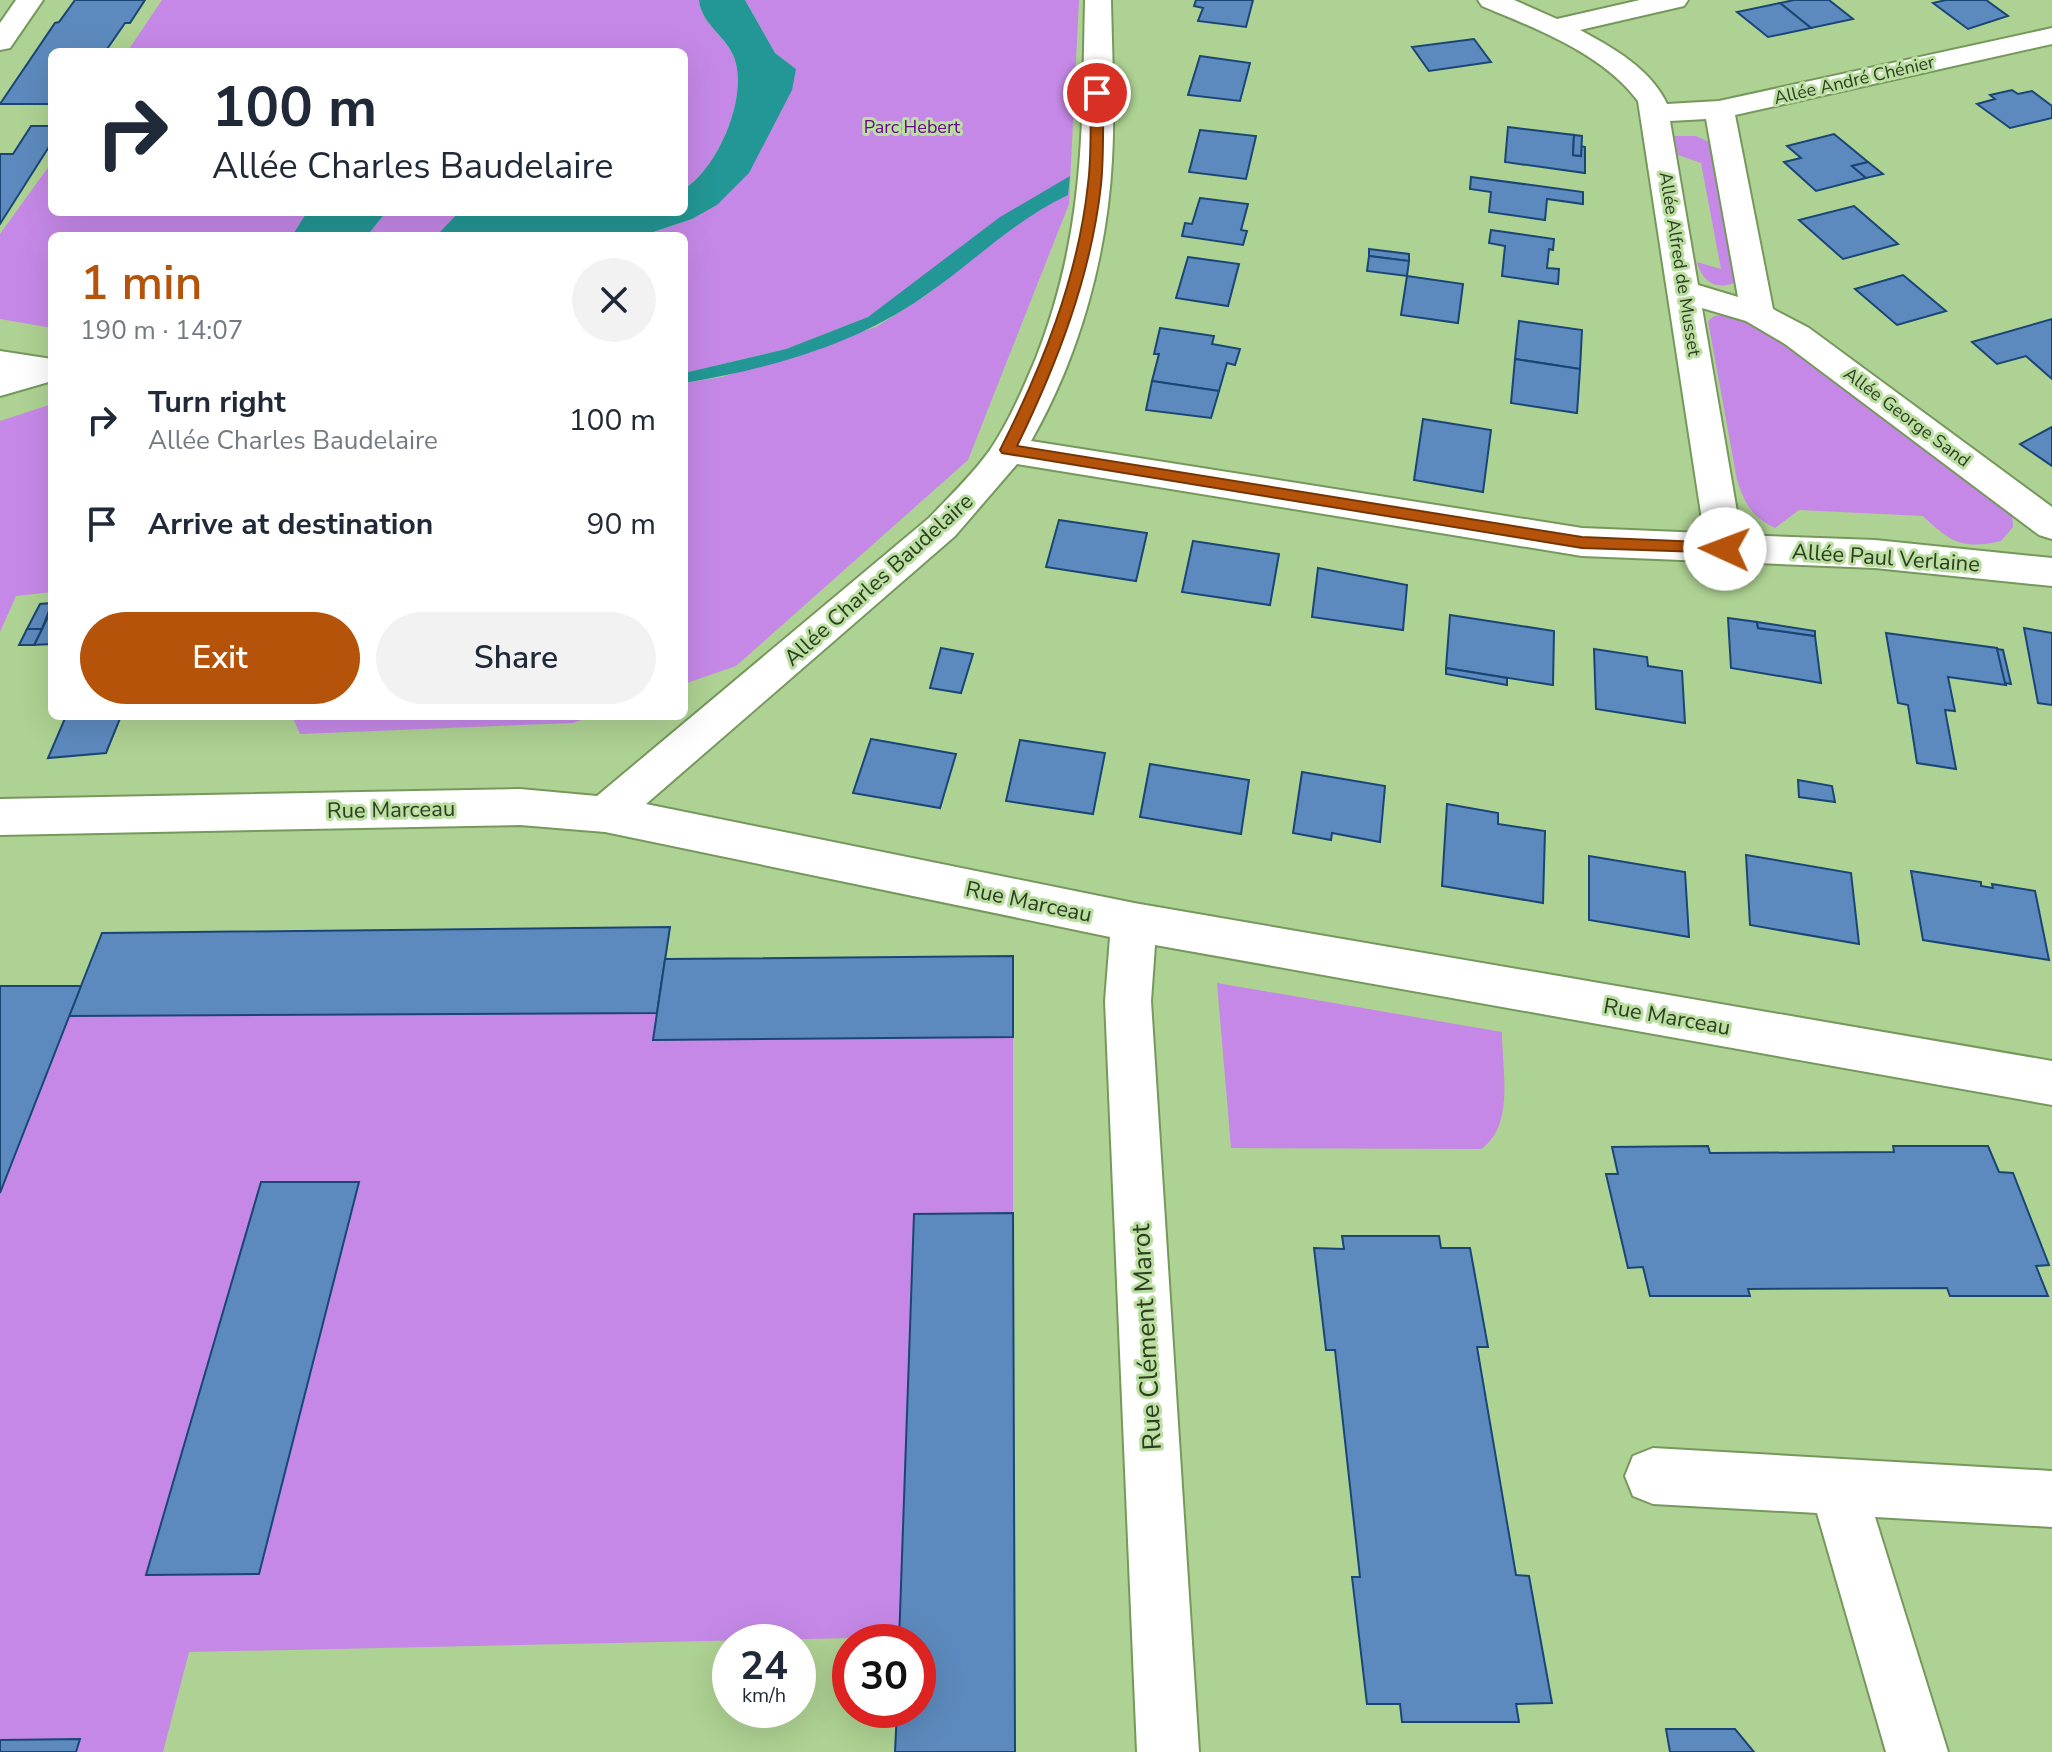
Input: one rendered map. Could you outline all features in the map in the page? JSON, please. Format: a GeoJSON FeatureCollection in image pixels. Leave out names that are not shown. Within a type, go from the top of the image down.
{"type":"FeatureCollection","features":[{"type":"Feature","properties":{"kind":"street"},"geometry":{"type":"LineString","coordinates":[[0,42],[30,0]]}},
{"type":"Feature","properties":{"kind":"street","name":"Allée Charles Baudelaire"},"geometry":{"type":"LineString","coordinates":[[605,814],[924,544],[965,504],[1019,433],[1055,348],[1087,234],[1097,154],[1098,0]]}},
{"type":"Feature","properties":{"kind":"street","name":"Allée Alfred de Musset"},"geometry":{"type":"LineString","coordinates":[[1491,0],[1554,28],[1624,71],[1648,93],[1655,113],[1725,549]]}},
{"type":"Feature","properties":{"kind":"street"},"geometry":{"type":"LineString","coordinates":[[1554,28],[1675,0]]}},
{"type":"Feature","properties":{"kind":"street","name":"Allée André Chénier"},"geometry":{"type":"LineString","coordinates":[[1655,113],[1719,110],[2052,36]]}},
{"type":"Feature","properties":{"kind":"street"},"geometry":{"type":"LineString","coordinates":[[1719,110],[1758,314]]}},
{"type":"Feature","properties":{"kind":"street","name":"Allée George Sand"},"geometry":{"type":"LineString","coordinates":[[1685,292],[1758,314],[1814,348],[2052,526]]}},
{"type":"Feature","properties":{"kind":"street"},"geometry":{"type":"LineString","coordinates":[[0,362],[48,370]]}},
{"type":"Feature","properties":{"kind":"street"},"geometry":{"type":"LineString","coordinates":[[0,385],[48,371]]}},
{"type":"Feature","properties":{"kind":"street","name":"Allée Paul Verlaine"},"geometry":{"type":"LineString","coordinates":[[1008,450],[1582,542],[1903,555],[2052,572]]}},
{"type":"Feature","properties":{"kind":"street","name":"Rue Marceau"},"geometry":{"type":"LineString","coordinates":[[0,817],[492,807],[605,814],[1134,922],[2052,1083]]}},
{"type":"Feature","properties":{"kind":"street","name":"Rue Clément Marot"},"geometry":{"type":"LineString","coordinates":[[1134,922],[1128,1001],[1168,1752]]}},
{"type":"Feature","properties":{"kind":"street"},"geometry":{"type":"LineString","coordinates":[[1653,1476],[2052,1499]]}},
{"type":"Feature","properties":{"kind":"street"},"geometry":{"type":"LineString","coordinates":[[1837,1486],[1917,1752]]}},
{"type":"Feature","properties":{"kind":"green space"},"geometry":{"type":"Polygon","coordinates":[[[162,0],[699,0],[704,16],[734,57],[738,73],[737,91],[734,110],[719,148],[697,179],[688,186],[688,48],[130,48],[162,0]]]}},
{"type":"Feature","properties":{"kind":"green space","name":"Parc Hebert"},"geometry":{"type":"Polygon","coordinates":[[[745,0],[1079,0],[1069,204],[968,460],[736,666],[688,683],[688,382],[722,377],[876,327],[925,296],[1032,212],[1067,195],[1070,177],[868,317],[786,349],[688,372],[688,232],[653,232],[692,219],[717,205],[796,69],[775,53],[745,0]]]}},
{"type":"Feature","properties":{"kind":"green space"},"geometry":{"type":"Polygon","coordinates":[[[1674,136],[1696,136],[1716,145],[1738,281],[1731,284],[1712,283],[1699,269],[1697,262],[1721,269],[1701,163],[1678,155],[1674,136]]]}},
{"type":"Feature","properties":{"kind":"green space"},"geometry":{"type":"Polygon","coordinates":[[[48,168],[48,216],[304,216],[294,232],[48,232],[48,327],[0,319],[0,234],[48,168]]]}},
{"type":"Feature","properties":{"kind":"green space"},"geometry":{"type":"Polygon","coordinates":[[[383,216],[455,216],[440,232],[370,232],[383,216]]]}},
{"type":"Feature","properties":{"kind":"green space"},"geometry":{"type":"Polygon","coordinates":[[[1724,315],[1777,334],[2012,512],[2013,527],[2001,541],[1977,545],[1950,538],[1923,516],[1799,510],[1775,528],[1760,519],[1746,503],[1737,480],[1708,321],[1714,316],[1724,315]]]}},
{"type":"Feature","properties":{"kind":"green space"},"geometry":{"type":"Polygon","coordinates":[[[48,405],[48,592],[16,596],[0,632],[0,421],[48,405]]]}},
{"type":"Feature","properties":{"kind":"green space"},"geometry":{"type":"Polygon","coordinates":[[[294,720],[582,720],[573,723],[300,734],[294,720]]]}},
{"type":"Feature","properties":{"kind":"green space"},"geometry":{"type":"Polygon","coordinates":[[[1217,983],[1502,1032],[1504,1096],[1499,1126],[1492,1139],[1481,1149],[1231,1148],[1217,983]]]}},
{"type":"Feature","properties":{"kind":"green space"},"geometry":{"type":"Polygon","coordinates":[[[657,1013],[654,1040],[1013,1037],[1013,1213],[902,1624],[832,1624],[832,1638],[816,1639],[816,1624],[712,1624],[712,1641],[189,1652],[163,1752],[76,1752],[80,1739],[0,1740],[0,1193],[69,1016],[657,1013]],[[359,1182],[261,1183],[147,1575],[259,1573],[359,1182]]]}},
{"type":"Feature","properties":{"kind":"water"},"geometry":{"type":"Polygon","coordinates":[[[699,0],[745,0],[775,53],[796,69],[792,90],[749,173],[717,205],[692,219],[653,232],[440,232],[455,216],[688,216],[688,186],[697,179],[719,148],[734,110],[737,91],[738,73],[734,57],[701,8],[699,0]]]}},
{"type":"Feature","properties":{"kind":"water"},"geometry":{"type":"Polygon","coordinates":[[[1070,176],[1068,195],[1029,217],[896,314],[839,342],[778,363],[688,382],[688,372],[786,349],[868,317],[1000,217],[1070,176]]]}},
{"type":"Feature","properties":{"kind":"water"},"geometry":{"type":"Polygon","coordinates":[[[304,216],[383,216],[370,232],[294,232],[304,216]]]}},
{"type":"Feature","properties":{"kind":"building"},"geometry":{"type":"Polygon","coordinates":[[[75,0],[145,0],[108,48],[48,48],[48,104],[0,104],[55,23],[75,0]]]}},
{"type":"Feature","properties":{"kind":"building"},"geometry":{"type":"Polygon","coordinates":[[[1196,0],[1253,0],[1246,27],[1198,21],[1203,8],[1194,6],[1196,0]]]}},
{"type":"Feature","properties":{"kind":"building"},"geometry":{"type":"Polygon","coordinates":[[[1829,0],[1853,19],[1811,28],[1780,3],[1829,0]]]}},
{"type":"Feature","properties":{"kind":"building"},"geometry":{"type":"Polygon","coordinates":[[[1986,0],[2008,16],[1968,29],[1933,3],[1986,0]]]}},
{"type":"Feature","properties":{"kind":"building"},"geometry":{"type":"Polygon","coordinates":[[[1780,3],[1811,28],[1768,37],[1737,12],[1780,3]]]}},
{"type":"Feature","properties":{"kind":"building"},"geometry":{"type":"Polygon","coordinates":[[[1474,39],[1491,62],[1429,71],[1412,47],[1474,39]]]}},
{"type":"Feature","properties":{"kind":"building"},"geometry":{"type":"Polygon","coordinates":[[[1200,56],[1250,63],[1240,101],[1188,95],[1200,56]]]}},
{"type":"Feature","properties":{"kind":"building"},"geometry":{"type":"Polygon","coordinates":[[[2012,90],[2018,94],[2032,91],[2052,106],[2052,118],[2010,128],[1977,104],[1995,99],[1990,95],[2012,90]]]}},
{"type":"Feature","properties":{"kind":"building"},"geometry":{"type":"Polygon","coordinates":[[[31,126],[48,126],[48,148],[0,224],[0,154],[13,154],[31,126]]]}},
{"type":"Feature","properties":{"kind":"building"},"geometry":{"type":"Polygon","coordinates":[[[1508,127],[1574,135],[1573,155],[1581,156],[1581,146],[1585,147],[1585,173],[1505,162],[1508,127]]]}},
{"type":"Feature","properties":{"kind":"building"},"geometry":{"type":"Polygon","coordinates":[[[1200,130],[1256,136],[1246,179],[1189,172],[1200,130]]]}},
{"type":"Feature","properties":{"kind":"building"},"geometry":{"type":"Polygon","coordinates":[[[1834,134],[1868,162],[1852,166],[1866,178],[1816,191],[1784,162],[1801,158],[1787,146],[1834,134]]]}},
{"type":"Feature","properties":{"kind":"building"},"geometry":{"type":"Polygon","coordinates":[[[1574,135],[1582,136],[1581,156],[1573,155],[1574,135]]]}},
{"type":"Feature","properties":{"kind":"building"},"geometry":{"type":"Polygon","coordinates":[[[1868,162],[1883,174],[1866,178],[1852,166],[1868,162]]]}},
{"type":"Feature","properties":{"kind":"building"},"geometry":{"type":"Polygon","coordinates":[[[1471,177],[1583,192],[1583,204],[1547,199],[1545,220],[1489,212],[1491,192],[1470,189],[1471,177]]]}},
{"type":"Feature","properties":{"kind":"building"},"geometry":{"type":"Polygon","coordinates":[[[1200,198],[1248,204],[1241,230],[1247,231],[1243,245],[1182,236],[1185,223],[1192,224],[1200,198]]]}},
{"type":"Feature","properties":{"kind":"building"},"geometry":{"type":"Polygon","coordinates":[[[1854,206],[1898,244],[1843,259],[1799,220],[1854,206]]]}},
{"type":"Feature","properties":{"kind":"building"},"geometry":{"type":"Polygon","coordinates":[[[1491,230],[1554,239],[1553,250],[1549,249],[1547,268],[1559,269],[1558,284],[1502,276],[1505,246],[1489,243],[1491,230]]]}},
{"type":"Feature","properties":{"kind":"building"},"geometry":{"type":"Polygon","coordinates":[[[1369,249],[1409,254],[1409,261],[1369,256],[1369,249]]]}},
{"type":"Feature","properties":{"kind":"building"},"geometry":{"type":"Polygon","coordinates":[[[1369,256],[1409,261],[1407,276],[1367,271],[1369,256]]]}},
{"type":"Feature","properties":{"kind":"building"},"geometry":{"type":"Polygon","coordinates":[[[1188,257],[1239,264],[1228,306],[1176,298],[1188,257]]]}},
{"type":"Feature","properties":{"kind":"building"},"geometry":{"type":"Polygon","coordinates":[[[1903,275],[1946,311],[1897,325],[1855,289],[1903,275]]]}},
{"type":"Feature","properties":{"kind":"building"},"geometry":{"type":"Polygon","coordinates":[[[1407,276],[1463,284],[1458,323],[1401,315],[1407,276]]]}},
{"type":"Feature","properties":{"kind":"building"},"geometry":{"type":"Polygon","coordinates":[[[2052,319],[2052,379],[2026,356],[1997,364],[1972,342],[2052,319]]]}},
{"type":"Feature","properties":{"kind":"building"},"geometry":{"type":"Polygon","coordinates":[[[1519,321],[1582,330],[1580,369],[1515,359],[1519,321]]]}},
{"type":"Feature","properties":{"kind":"building"},"geometry":{"type":"Polygon","coordinates":[[[1160,328],[1214,336],[1212,344],[1240,349],[1235,365],[1227,363],[1219,391],[1152,381],[1159,354],[1154,354],[1160,328]]]}},
{"type":"Feature","properties":{"kind":"building"},"geometry":{"type":"Polygon","coordinates":[[[1515,359],[1580,369],[1577,413],[1511,403],[1515,359]]]}},
{"type":"Feature","properties":{"kind":"building"},"geometry":{"type":"Polygon","coordinates":[[[1152,381],[1219,391],[1211,418],[1146,410],[1152,381]]]}},
{"type":"Feature","properties":{"kind":"building"},"geometry":{"type":"Polygon","coordinates":[[[1423,419],[1491,430],[1483,492],[1414,480],[1423,419]]]}},
{"type":"Feature","properties":{"kind":"building"},"geometry":{"type":"Polygon","coordinates":[[[2052,427],[2052,466],[2020,444],[2052,427]]]}},
{"type":"Feature","properties":{"kind":"building"},"geometry":{"type":"Polygon","coordinates":[[[1059,520],[1147,533],[1136,581],[1046,567],[1059,520]]]}},
{"type":"Feature","properties":{"kind":"building"},"geometry":{"type":"Polygon","coordinates":[[[1193,541],[1279,554],[1270,605],[1182,592],[1193,541]]]}},
{"type":"Feature","properties":{"kind":"building"},"geometry":{"type":"Polygon","coordinates":[[[1318,568],[1407,585],[1403,630],[1312,617],[1318,568]]]}},
{"type":"Feature","properties":{"kind":"building"},"geometry":{"type":"Polygon","coordinates":[[[48,603],[42,629],[27,629],[40,604],[48,603]]]}},
{"type":"Feature","properties":{"kind":"building"},"geometry":{"type":"Polygon","coordinates":[[[1450,615],[1554,631],[1553,685],[1446,668],[1450,615]]]}},
{"type":"Feature","properties":{"kind":"building"},"geometry":{"type":"Polygon","coordinates":[[[48,617],[48,644],[34,645],[48,617]]]}},
{"type":"Feature","properties":{"kind":"building"},"geometry":{"type":"Polygon","coordinates":[[[1728,618],[1757,622],[1758,628],[1815,636],[1821,683],[1731,668],[1728,618]]]}},
{"type":"Feature","properties":{"kind":"building"},"geometry":{"type":"Polygon","coordinates":[[[1757,622],[1815,631],[1815,636],[1758,628],[1757,622]]]}},
{"type":"Feature","properties":{"kind":"building"},"geometry":{"type":"Polygon","coordinates":[[[2024,628],[2052,633],[2052,705],[2038,703],[2024,628]]]}},
{"type":"Feature","properties":{"kind":"building"},"geometry":{"type":"Polygon","coordinates":[[[27,629],[42,629],[34,645],[19,645],[27,629]]]}},
{"type":"Feature","properties":{"kind":"building"},"geometry":{"type":"Polygon","coordinates":[[[1886,633],[1997,648],[2006,685],[1948,677],[1955,711],[1945,710],[1956,769],[1917,763],[1908,705],[1898,703],[1886,633]]]}},
{"type":"Feature","properties":{"kind":"building"},"geometry":{"type":"Polygon","coordinates":[[[941,648],[973,654],[961,693],[930,688],[941,648]]]}},
{"type":"Feature","properties":{"kind":"building"},"geometry":{"type":"Polygon","coordinates":[[[1594,649],[1647,657],[1648,666],[1682,671],[1685,723],[1596,709],[1594,649]]]}},
{"type":"Feature","properties":{"kind":"building"},"geometry":{"type":"Polygon","coordinates":[[[1997,649],[2003,650],[2011,684],[2005,683],[1997,649]]]}},
{"type":"Feature","properties":{"kind":"building"},"geometry":{"type":"Polygon","coordinates":[[[1446,668],[1507,678],[1507,685],[1446,674],[1446,668]]]}},
{"type":"Feature","properties":{"kind":"building"},"geometry":{"type":"Polygon","coordinates":[[[64,720],[119,720],[106,753],[48,758],[64,720]]]}},
{"type":"Feature","properties":{"kind":"building"},"geometry":{"type":"Polygon","coordinates":[[[871,739],[956,754],[940,808],[853,793],[871,739]]]}},
{"type":"Feature","properties":{"kind":"building"},"geometry":{"type":"Polygon","coordinates":[[[1020,740],[1105,753],[1093,814],[1006,801],[1020,740]]]}},
{"type":"Feature","properties":{"kind":"building"},"geometry":{"type":"Polygon","coordinates":[[[1150,764],[1249,780],[1241,834],[1140,817],[1150,764]]]}},
{"type":"Feature","properties":{"kind":"building"},"geometry":{"type":"Polygon","coordinates":[[[1302,772],[1385,786],[1380,842],[1332,833],[1331,840],[1293,833],[1302,772]]]}},
{"type":"Feature","properties":{"kind":"building"},"geometry":{"type":"Polygon","coordinates":[[[1798,780],[1832,786],[1835,802],[1799,797],[1798,780]]]}},
{"type":"Feature","properties":{"kind":"building"},"geometry":{"type":"Polygon","coordinates":[[[1447,804],[1498,813],[1498,824],[1545,831],[1543,903],[1442,886],[1447,804]]]}},
{"type":"Feature","properties":{"kind":"building"},"geometry":{"type":"Polygon","coordinates":[[[1746,855],[1851,873],[1859,944],[1750,925],[1746,855]]]}},
{"type":"Feature","properties":{"kind":"building"},"geometry":{"type":"Polygon","coordinates":[[[1589,856],[1685,872],[1689,937],[1589,920],[1589,856]]]}},
{"type":"Feature","properties":{"kind":"building"},"geometry":{"type":"Polygon","coordinates":[[[1911,871],[1981,882],[1981,886],[1993,888],[1992,884],[2035,891],[2049,960],[1923,940],[1911,871]]]}},
{"type":"Feature","properties":{"kind":"building"},"geometry":{"type":"Polygon","coordinates":[[[670,927],[657,1013],[69,1016],[102,933],[670,927]]]}},
{"type":"Feature","properties":{"kind":"building"},"geometry":{"type":"Polygon","coordinates":[[[1013,956],[1013,1037],[653,1040],[665,959],[1013,956]]]}},
{"type":"Feature","properties":{"kind":"building"},"geometry":{"type":"Polygon","coordinates":[[[0,986],[81,986],[0,1193],[0,986]]]}},
{"type":"Feature","properties":{"kind":"building"},"geometry":{"type":"Polygon","coordinates":[[[1708,1146],[1710,1153],[1894,1152],[1893,1146],[1988,1146],[1999,1172],[2013,1173],[2049,1265],[2036,1266],[2048,1296],[1950,1296],[1947,1288],[1748,1289],[1750,1296],[1650,1296],[1643,1267],[1628,1268],[1606,1174],[1618,1174],[1612,1147],[1708,1146]]]}},
{"type":"Feature","properties":{"kind":"building"},"geometry":{"type":"Polygon","coordinates":[[[261,1182],[359,1182],[259,1574],[146,1575],[261,1182]]]}},
{"type":"Feature","properties":{"kind":"building"},"geometry":{"type":"Polygon","coordinates":[[[1013,1213],[1015,1752],[895,1752],[896,1728],[936,1728],[936,1624],[900,1624],[914,1214],[1013,1213]]]}},
{"type":"Feature","properties":{"kind":"building"},"geometry":{"type":"Polygon","coordinates":[[[1342,1236],[1439,1236],[1441,1248],[1470,1248],[1488,1347],[1477,1347],[1516,1575],[1529,1576],[1552,1703],[1516,1704],[1519,1722],[1402,1722],[1400,1704],[1367,1704],[1352,1577],[1360,1577],[1335,1350],[1326,1350],[1314,1248],[1344,1249],[1342,1236]]]}},
{"type":"Feature","properties":{"kind":"building"},"geometry":{"type":"Polygon","coordinates":[[[1666,1729],[1735,1729],[1754,1752],[1670,1752],[1666,1729]]]}},
{"type":"Feature","properties":{"kind":"building"},"geometry":{"type":"Polygon","coordinates":[[[80,1739],[76,1752],[0,1752],[0,1740],[80,1739]]]}},
{"type":"Feature","properties":{"kind":"route"},"geometry":{"type":"LineString","coordinates":[[1097,93],[1095,184],[1082,257],[1065,319],[1045,374],[1019,433],[1008,450],[1582,542],[1725,549]]}}]}
